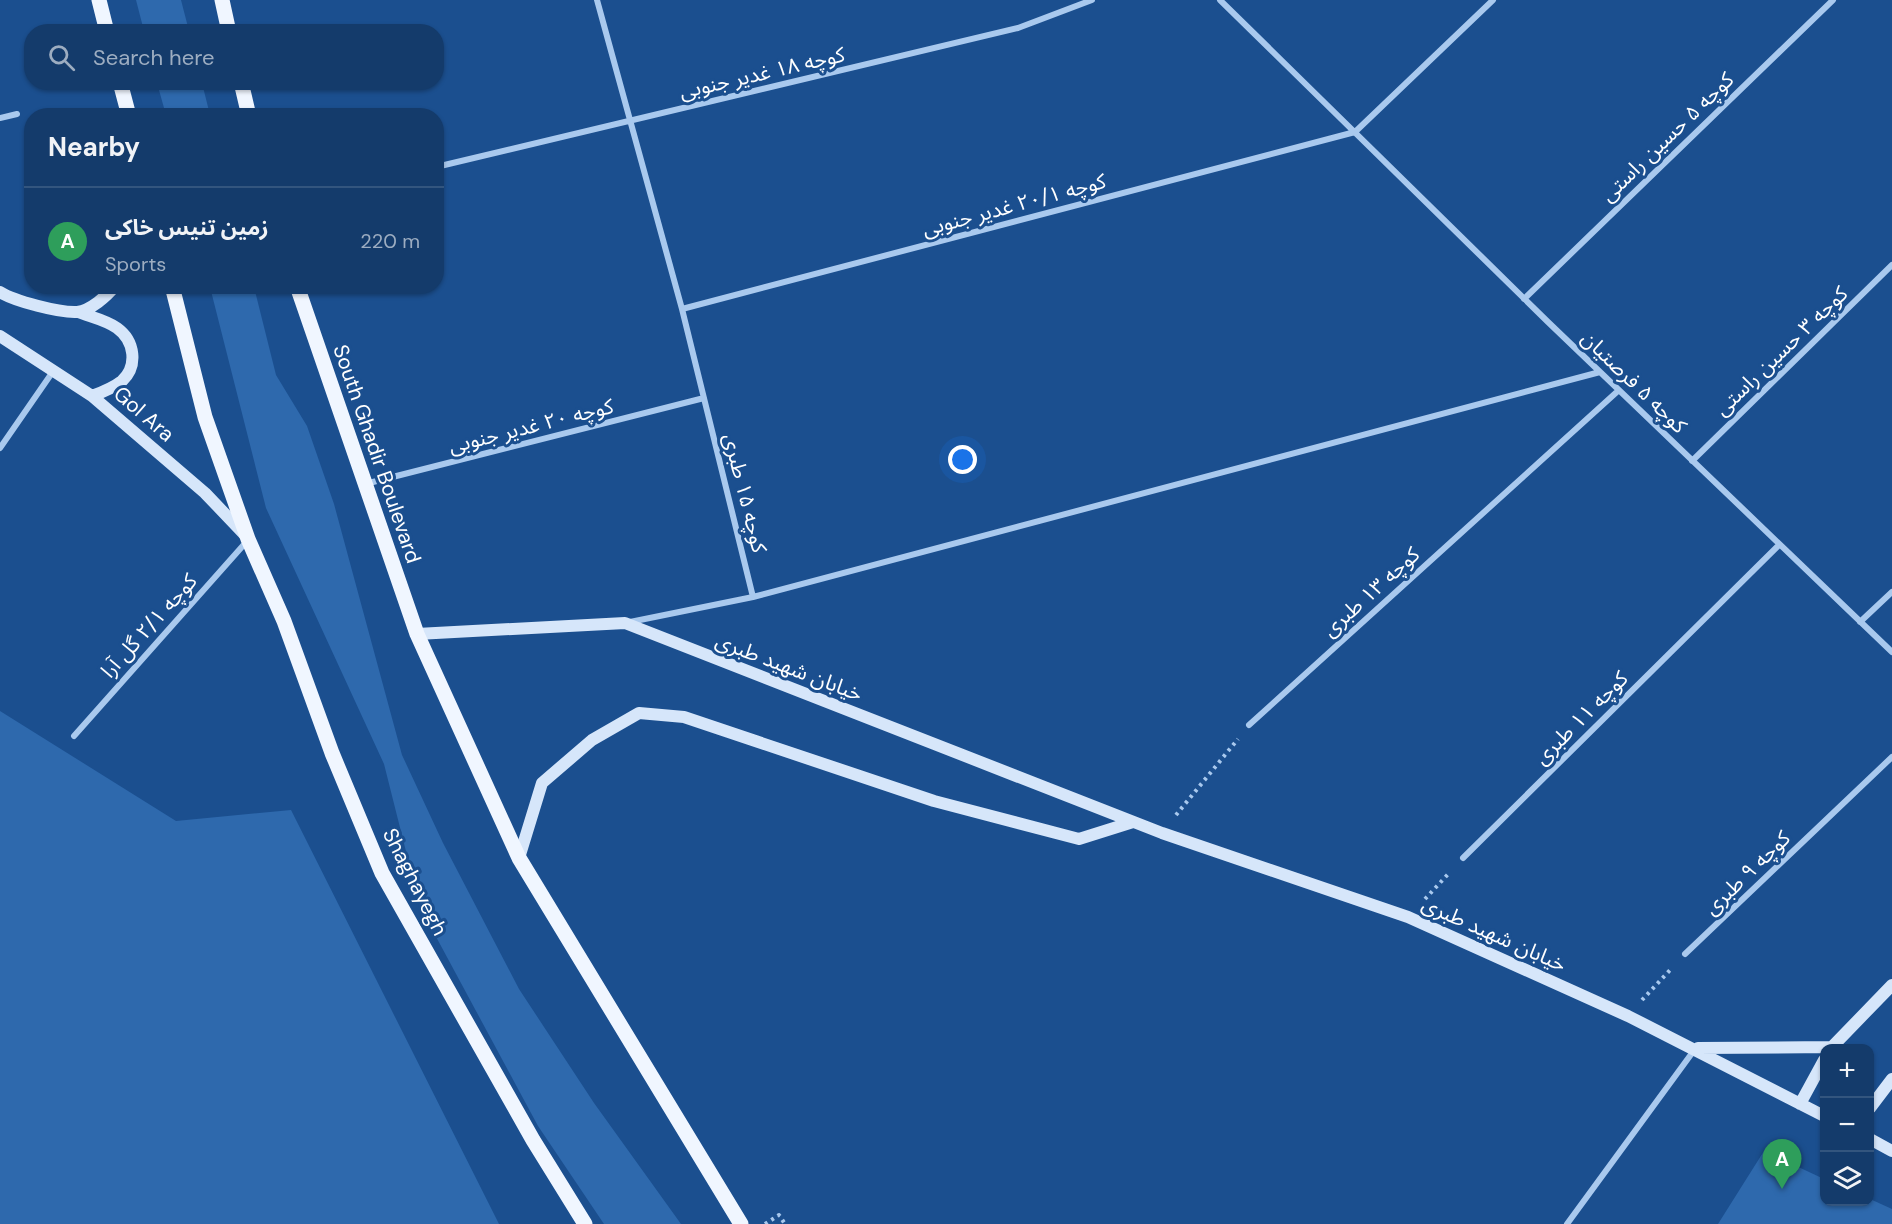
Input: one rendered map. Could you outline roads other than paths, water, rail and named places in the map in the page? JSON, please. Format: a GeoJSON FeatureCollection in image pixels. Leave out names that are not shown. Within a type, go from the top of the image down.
{"type":"FeatureCollection","features":[{"type":"Feature","properties":{"kind":"main road"},"geometry":{"type":"LineString","coordinates":[[99,0],[105,24]]}},
{"type":"Feature","properties":{"kind":"main road"},"geometry":{"type":"LineString","coordinates":[[222,0],[227,24]]}},
{"type":"Feature","properties":{"kind":"main road"},"geometry":{"type":"LineString","coordinates":[[122,90],[127,108]]}},
{"type":"Feature","properties":{"kind":"main road"},"geometry":{"type":"LineString","coordinates":[[243,90],[247,108]]}},
{"type":"Feature","properties":{"kind":"main road"},"geometry":{"type":"LineString","coordinates":[[174,294],[205,417],[248,539]]}},
{"type":"Feature","properties":{"kind":"main road","name":"South Ghadir Boulevard"},"geometry":{"type":"LineString","coordinates":[[300,294],[417,634]]}},
{"type":"Feature","properties":{"kind":"main road","name":"Shaghayegh"},"geometry":{"type":"LineString","coordinates":[[248,539],[284,621],[332,753],[382,873],[532,1140],[585,1224]]}},
{"type":"Feature","properties":{"kind":"main road"},"geometry":{"type":"LineString","coordinates":[[417,634],[519,858],[741,1224]]}},
{"type":"Feature","properties":{"kind":"street","name":"کوچه ۱۵ طبری"},"geometry":{"type":"LineString","coordinates":[[597,0],[682,309],[753,597]]}},
{"type":"Feature","properties":{"kind":"street","name":"کوچه ۱۸ غدیر جنوبی"},"geometry":{"type":"LineString","coordinates":[[444,165],[1018,28],[1092,0]]}},
{"type":"Feature","properties":{"kind":"street","name":"کوچه ۵ فرصتیان"},"geometry":{"type":"LineString","coordinates":[[1220,0],[1524,299],[1892,652]]}},
{"type":"Feature","properties":{"kind":"street"},"geometry":{"type":"LineString","coordinates":[[1354,132],[1493,0]]}},
{"type":"Feature","properties":{"kind":"street","name":"کوچه ۵ حسین راستی"},"geometry":{"type":"LineString","coordinates":[[1524,299],[1833,0]]}},
{"type":"Feature","properties":{"kind":"street"},"geometry":{"type":"LineString","coordinates":[[0,118],[17,114]]}},
{"type":"Feature","properties":{"kind":"street","name":"کوچه ۲۰/۱ غدیر جنوبی"},"geometry":{"type":"LineString","coordinates":[[682,309],[1354,132]]}},
{"type":"Feature","properties":{"kind":"street","name":"کوچه ۳ حسین راستی"},"geometry":{"type":"LineString","coordinates":[[1692,461],[1892,266]]}},
{"type":"Feature","properties":{"kind":"street"},"geometry":{"type":"LineString","coordinates":[[0,292],[13,300],[78,312],[120,330],[133,351],[133,362],[123,380],[92,396]]}},
{"type":"Feature","properties":{"kind":"street"},"geometry":{"type":"LineString","coordinates":[[78,312],[108,294]]}},
{"type":"Feature","properties":{"kind":"street","name":"Gol Ara"},"geometry":{"type":"LineString","coordinates":[[0,336],[54,369],[92,396],[205,493],[248,539]]}},
{"type":"Feature","properties":{"kind":"street"},"geometry":{"type":"LineString","coordinates":[[0,448],[54,369]]}},
{"type":"Feature","properties":{"kind":"street"},"geometry":{"type":"LineString","coordinates":[[625,623],[753,597],[1600,372]]}},
{"type":"Feature","properties":{"kind":"street","name":"کوچه ۱۳ طبری"},"geometry":{"type":"LineString","coordinates":[[1250,725],[1619,390]]}},
{"type":"Feature","properties":{"kind":"street","name":"کوچه ۲۰ غدیر جنوبی"},"geometry":{"type":"LineString","coordinates":[[365,484],[704,398]]}},
{"type":"Feature","properties":{"kind":"street","name":"کوچه ۲/۱ گل آرا"},"geometry":{"type":"LineString","coordinates":[[74,736],[248,539]]}},
{"type":"Feature","properties":{"kind":"street","name":"کوچه ۱۱ طبری"},"geometry":{"type":"LineString","coordinates":[[1463,858],[1779,545]]}},
{"type":"Feature","properties":{"kind":"street"},"geometry":{"type":"LineString","coordinates":[[1860,622],[1892,592]]}},
{"type":"Feature","properties":{"kind":"street","name":"خیابان شهید طبری"},"geometry":{"type":"LineString","coordinates":[[417,634],[625,623],[1162,833],[1408,917],[1695,1048],[1820,1114]]}},
{"type":"Feature","properties":{"kind":"street"},"geometry":{"type":"LineString","coordinates":[[519,858],[542,783],[592,740],[639,713],[684,717],[934,801],[1079,839],[1133,822]]}},
{"type":"Feature","properties":{"kind":"street","name":"کوچه ۹ طبری"},"geometry":{"type":"LineString","coordinates":[[1685,954],[1892,757]]}},
{"type":"Feature","properties":{"kind":"street"},"geometry":{"type":"LineString","coordinates":[[1835,1044],[1892,985]]}},
{"type":"Feature","properties":{"kind":"street"},"geometry":{"type":"LineString","coordinates":[[1566,1224],[1695,1048],[1820,1048]]}},
{"type":"Feature","properties":{"kind":"street"},"geometry":{"type":"LineString","coordinates":[[1800,1104],[1820,1067]]}},
{"type":"Feature","properties":{"kind":"street"},"geometry":{"type":"LineString","coordinates":[[1874,1102],[1892,1079]]}},
{"type":"Feature","properties":{"kind":"street"},"geometry":{"type":"LineString","coordinates":[[1874,1141],[1892,1150]]}},
{"type":"Feature","properties":{"kind":"place","name":"زمین تنیس خاکی"},"geometry":{"type":"Point","coordinates":[1782,1189]}}]}
